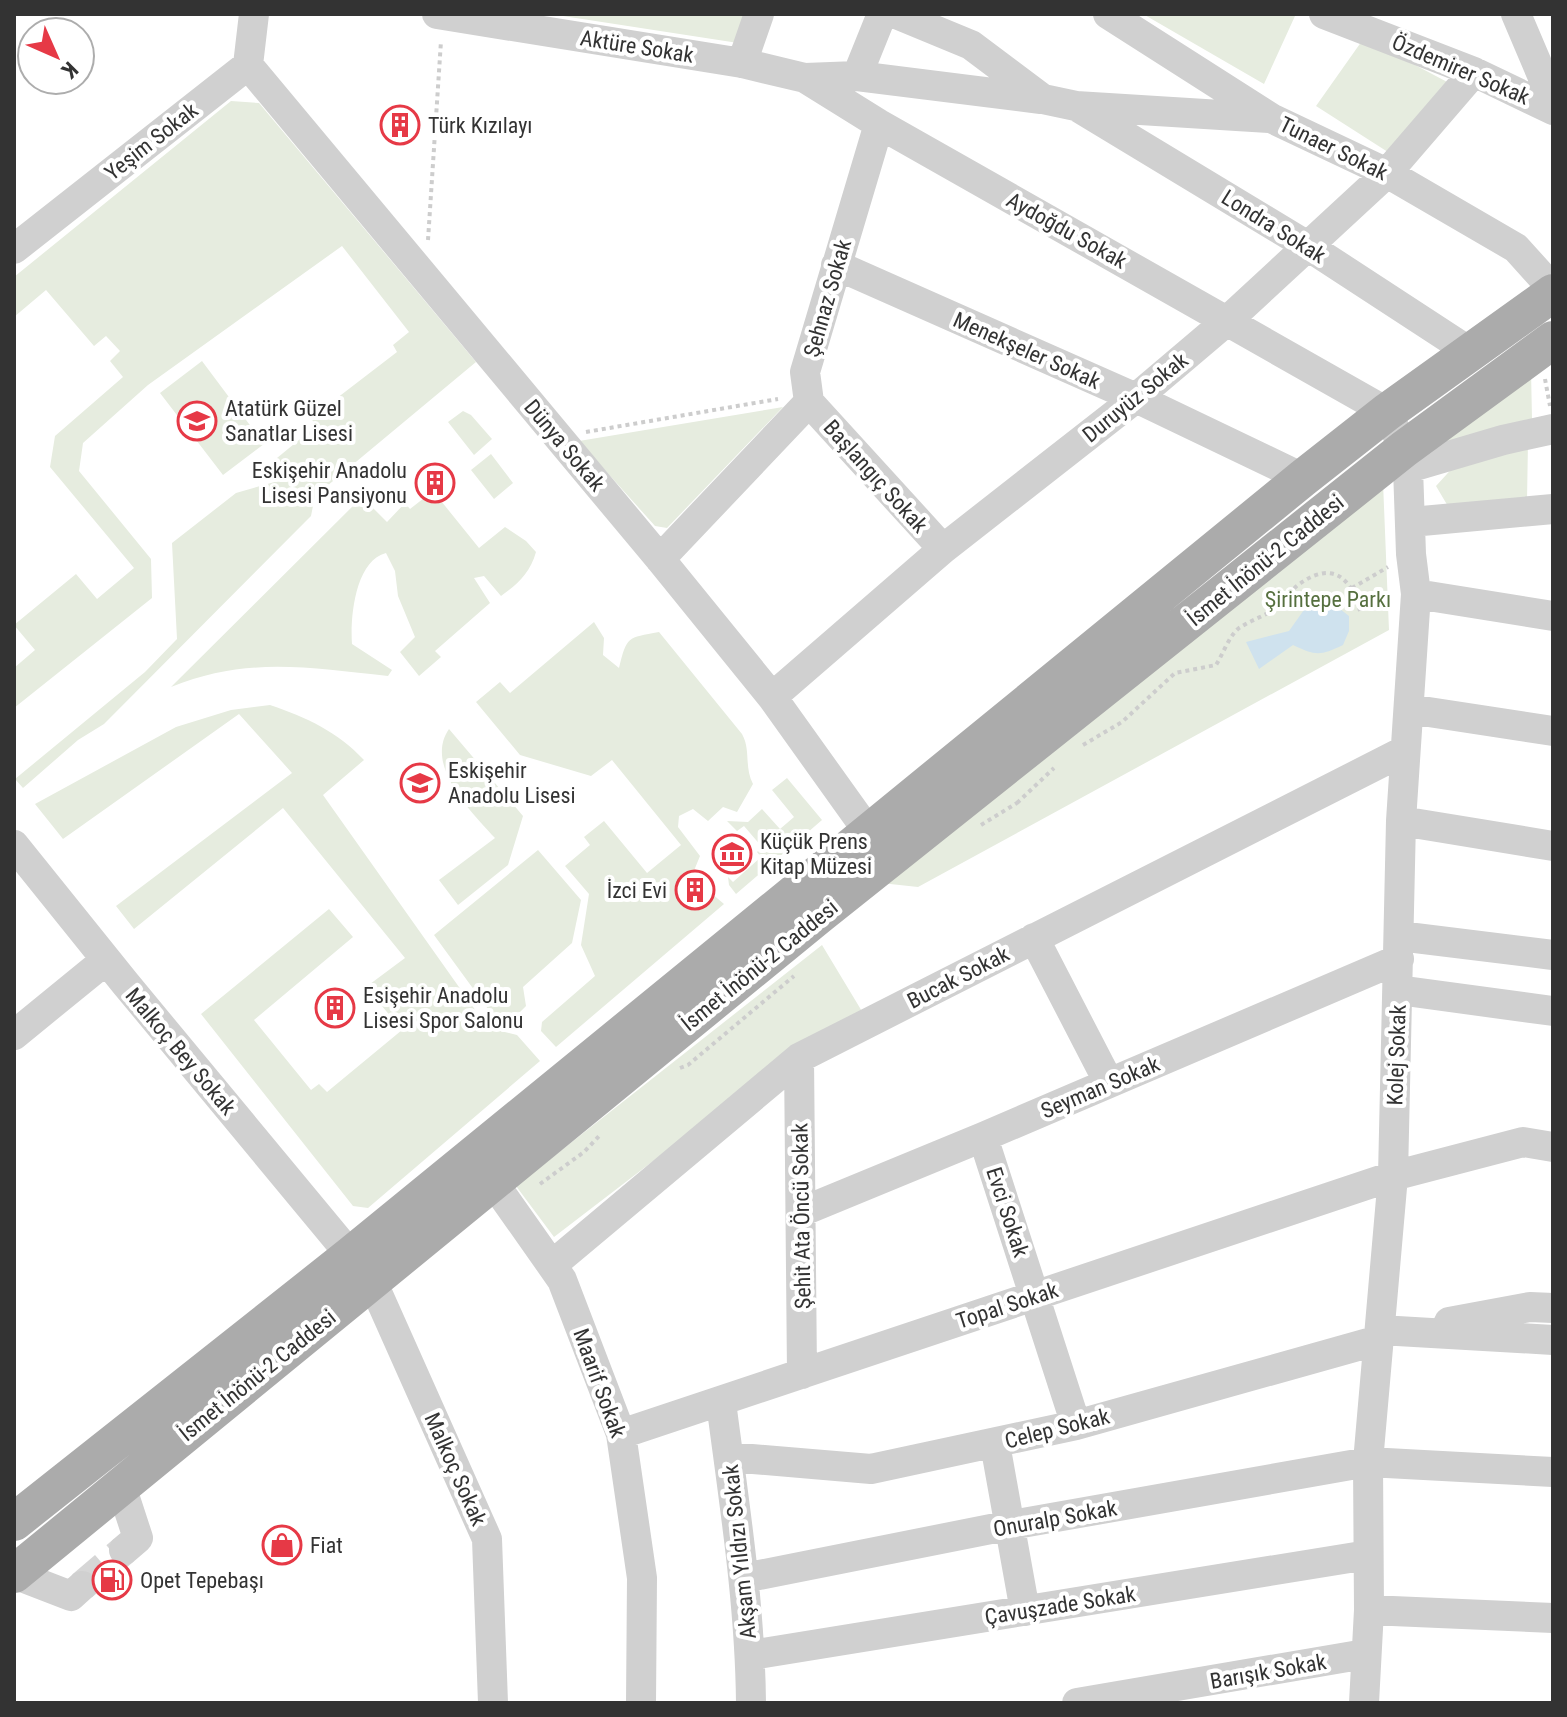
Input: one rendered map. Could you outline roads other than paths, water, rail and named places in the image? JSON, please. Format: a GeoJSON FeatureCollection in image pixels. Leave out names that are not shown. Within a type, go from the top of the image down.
{"type":"FeatureCollection","features":[{"type":"Feature","properties":{"kind":"main road","name":"İsmet İnönü-2 Caddesi"},"geometry":{"type":"LineString","coordinates":[[14,1574],[121,1486],[361,1268],[870,834],[1303,478],[1387,412],[1553,291]]}},
{"type":"Feature","properties":{"kind":"main road","name":"İsmet İnönü-2 Caddesi"},"geometry":{"type":"LineString","coordinates":[[14,1522],[361,1268],[493,1182],[819,915],[1406,459],[1547,345]]}},
{"type":"Feature","properties":{"kind":"street"},"geometry":{"type":"LineString","coordinates":[[248,65],[254,14]]}},
{"type":"Feature","properties":{"kind":"street","name":"Aktüre Sokak"},"geometry":{"type":"LineString","coordinates":[[437,14],[742,63]]}},
{"type":"Feature","properties":{"kind":"street"},"geometry":{"type":"LineString","coordinates":[[742,63],[759,14]]}},
{"type":"Feature","properties":{"kind":"street"},"geometry":{"type":"LineString","coordinates":[[857,76],[882,14]]}},
{"type":"Feature","properties":{"kind":"street","name":"Londra Sokak"},"geometry":{"type":"LineString","coordinates":[[896,14],[971,45],[1043,99],[1076,106],[1271,118]]}},
{"type":"Feature","properties":{"kind":"street","name":"Tunaer Sokak"},"geometry":{"type":"LineString","coordinates":[[1108,14],[1271,118],[1387,173],[1516,248],[1553,291]]}},
{"type":"Feature","properties":{"kind":"street","name":"Özdemirer Sokak"},"geometry":{"type":"LineString","coordinates":[[1324,14],[1371,22],[1553,110]]}},
{"type":"Feature","properties":{"kind":"street"},"geometry":{"type":"LineString","coordinates":[[1516,14],[1553,101]]}},
{"type":"Feature","properties":{"kind":"street","name":"Aydoğdu Sokak"},"geometry":{"type":"LineString","coordinates":[[742,63],[805,78],[879,124],[1387,412]]}},
{"type":"Feature","properties":{"kind":"street","name":"Yeşim Sokak"},"geometry":{"type":"LineString","coordinates":[[14,249],[248,65]]}},
{"type":"Feature","properties":{"kind":"street","name":"Dünya Sokak"},"geometry":{"type":"LineString","coordinates":[[248,65],[772,697],[870,834]]}},
{"type":"Feature","properties":{"kind":"street","name":"Duruyüz Sokak"},"geometry":{"type":"LineString","coordinates":[[772,697],[943,549],[1136,398],[1228,320],[1387,173],[1474,72]]}},
{"type":"Feature","properties":{"kind":"street"},"geometry":{"type":"LineString","coordinates":[[805,78],[857,76],[1043,99]]}},
{"type":"Feature","properties":{"kind":"street","name":"Londra Sokak"},"geometry":{"type":"LineString","coordinates":[[1076,106],[1306,245],[1470,352]]}},
{"type":"Feature","properties":{"kind":"street","name":"Şehnaz Sokak"},"geometry":{"type":"LineString","coordinates":[[809,398],[805,372],[879,124]]}},
{"type":"Feature","properties":{"kind":"street","name":"Menekşeler Sokak"},"geometry":{"type":"LineString","coordinates":[[836,265],[1136,398],[1303,478]]}},
{"type":"Feature","properties":{"kind":"street"},"geometry":{"type":"LineString","coordinates":[[660,559],[809,398]]}},
{"type":"Feature","properties":{"kind":"street","name":"Başlangıç Sokak"},"geometry":{"type":"LineString","coordinates":[[809,398],[943,549]]}},
{"type":"Feature","properties":{"kind":"street","name":"Kolej Sokak"},"geometry":{"type":"LineString","coordinates":[[1364,1703],[1369,1610],[1368,1462],[1388,1334],[1401,821],[1416,594],[1406,459],[1387,412]]}},
{"type":"Feature","properties":{"kind":"street"},"geometry":{"type":"LineString","coordinates":[[1406,459],[1503,440],[1552,422]]}},
{"type":"Feature","properties":{"kind":"street"},"geometry":{"type":"LineString","coordinates":[[1411,522],[1553,509]]}},
{"type":"Feature","properties":{"kind":"street"},"geometry":{"type":"LineString","coordinates":[[1416,594],[1553,616]]}},
{"type":"Feature","properties":{"kind":"street"},"geometry":{"type":"LineString","coordinates":[[1409,709],[1553,731]]}},
{"type":"Feature","properties":{"kind":"street","name":"Bucak Sokak"},"geometry":{"type":"LineString","coordinates":[[552,1265],[799,1058],[1404,751]]}},
{"type":"Feature","properties":{"kind":"street"},"geometry":{"type":"LineString","coordinates":[[1401,821],[1553,846]]}},
{"type":"Feature","properties":{"kind":"street","name":"Malkoç Bey Sokak"},"geometry":{"type":"LineString","coordinates":[[14,845],[361,1268]]}},
{"type":"Feature","properties":{"kind":"street"},"geometry":{"type":"LineString","coordinates":[[1034,938],[1109,1083]]}},
{"type":"Feature","properties":{"kind":"street"},"geometry":{"type":"LineString","coordinates":[[1399,948],[1553,955]]}},
{"type":"Feature","properties":{"kind":"street","name":"Seyman Sokak"},"geometry":{"type":"LineString","coordinates":[[801,1212],[1109,1083],[1399,948]]}},
{"type":"Feature","properties":{"kind":"street"},"geometry":{"type":"LineString","coordinates":[[14,1035],[106,960]]}},
{"type":"Feature","properties":{"kind":"street"},"geometry":{"type":"LineString","coordinates":[[1398,990],[1553,1011]]}},
{"type":"Feature","properties":{"kind":"street","name":"Şehit Ata Öncü Sokak"},"geometry":{"type":"LineString","coordinates":[[799,1058],[802,1374]]}},
{"type":"Feature","properties":{"kind":"street","name":"Evci Sokak"},"geometry":{"type":"LineString","coordinates":[[983,1137],[1076,1425]]}},
{"type":"Feature","properties":{"kind":"street","name":"Topal Sokak"},"geometry":{"type":"LineString","coordinates":[[621,1434],[1393,1176],[1523,1142],[1553,1147]]}},
{"type":"Feature","properties":{"kind":"street","name":"Maarif Sokak"},"geometry":{"type":"LineString","coordinates":[[493,1182],[562,1280],[621,1434],[642,1578],[641,1703]]}},
{"type":"Feature","properties":{"kind":"street","name":"Malkoç Sokak"},"geometry":{"type":"LineString","coordinates":[[361,1268],[487,1539],[493,1703]]}},
{"type":"Feature","properties":{"kind":"street"},"geometry":{"type":"LineString","coordinates":[[1388,1334],[1530,1307],[1553,1308]]}},
{"type":"Feature","properties":{"kind":"street"},"geometry":{"type":"LineString","coordinates":[[1388,1334],[1553,1340]]}},
{"type":"Feature","properties":{"kind":"street","name":"Celep Sokak"},"geometry":{"type":"LineString","coordinates":[[729,1457],[871,1469],[1076,1425],[1388,1334]]}},
{"type":"Feature","properties":{"kind":"street","name":"Akşam Yıldızı Sokak"},"geometry":{"type":"LineString","coordinates":[[721,1402],[744,1578],[751,1655],[751,1703]]}},
{"type":"Feature","properties":{"kind":"street"},"geometry":{"type":"LineString","coordinates":[[995,1444],[1025,1611]]}},
{"type":"Feature","properties":{"kind":"street","name":"Onuralp Sokak"},"geometry":{"type":"LineString","coordinates":[[744,1578],[1011,1525],[1368,1462],[1553,1472]]}},
{"type":"Feature","properties":{"kind":"street"},"geometry":{"type":"LineString","coordinates":[[121,1486],[138,1538],[124,1550]]}},
{"type":"Feature","properties":{"kind":"street","name":"Çavuşzade Sokak"},"geometry":{"type":"LineString","coordinates":[[751,1655],[1368,1555]]}},
{"type":"Feature","properties":{"kind":"street"},"geometry":{"type":"LineString","coordinates":[[14,1574],[71,1596],[82,1586]]}},
{"type":"Feature","properties":{"kind":"street"},"geometry":{"type":"LineString","coordinates":[[1369,1610],[1553,1618]]}},
{"type":"Feature","properties":{"kind":"street","name":"Barışık Sokak"},"geometry":{"type":"LineString","coordinates":[[1077,1703],[1365,1654]]}},
{"type":"Feature","properties":{"kind":"water"},"geometry":{"type":"Polygon","coordinates":[[[1331,602],[1349,616],[1349,631],[1343,645],[1318,653],[1293,645],[1259,669],[1246,642],[1289,631],[1306,607],[1331,602]]]}},
{"type":"Feature","properties":{"kind":"tunnel"},"geometry":{"type":"LineString","coordinates":[[82,1586],[124,1550]]}},
{"type":"Feature","properties":{"kind":"place","name":"Türk Kızılayı"},"geometry":{"type":"Point","coordinates":[400,125]}},
{"type":"Feature","properties":{"kind":"place","name":"Atatürk Güzel Sanatlar Lisesi"},"geometry":{"type":"Point","coordinates":[197,421]}},
{"type":"Feature","properties":{"kind":"place","name":"Eskişehir Anadolu Lisesi Pansiyonu"},"geometry":{"type":"Point","coordinates":[435,483]}},
{"type":"Feature","properties":{"kind":"place","name":"Eskişehir Anadolu Lisesi"},"geometry":{"type":"Point","coordinates":[420,783]}},
{"type":"Feature","properties":{"kind":"place","name":"Küçük Prens Kitap Müzesi"},"geometry":{"type":"Point","coordinates":[732,854]}},
{"type":"Feature","properties":{"kind":"place","name":"İzci Evi"},"geometry":{"type":"Point","coordinates":[695,890]}},
{"type":"Feature","properties":{"kind":"place","name":"Esişehir Anadolu Lisesi Spor Salonu"},"geometry":{"type":"Point","coordinates":[335,1008]}},
{"type":"Feature","properties":{"kind":"place","name":"Fiat"},"geometry":{"type":"Point","coordinates":[282,1545]}},
{"type":"Feature","properties":{"kind":"place","name":"Opet Tepebaşı"},"geometry":{"type":"Point","coordinates":[112,1580]}},
{"type":"Feature","properties":{"kind":"park label","name":"Şirintepe Parkı"},"geometry":{"type":"Point","coordinates":[1328,599]}}]}
